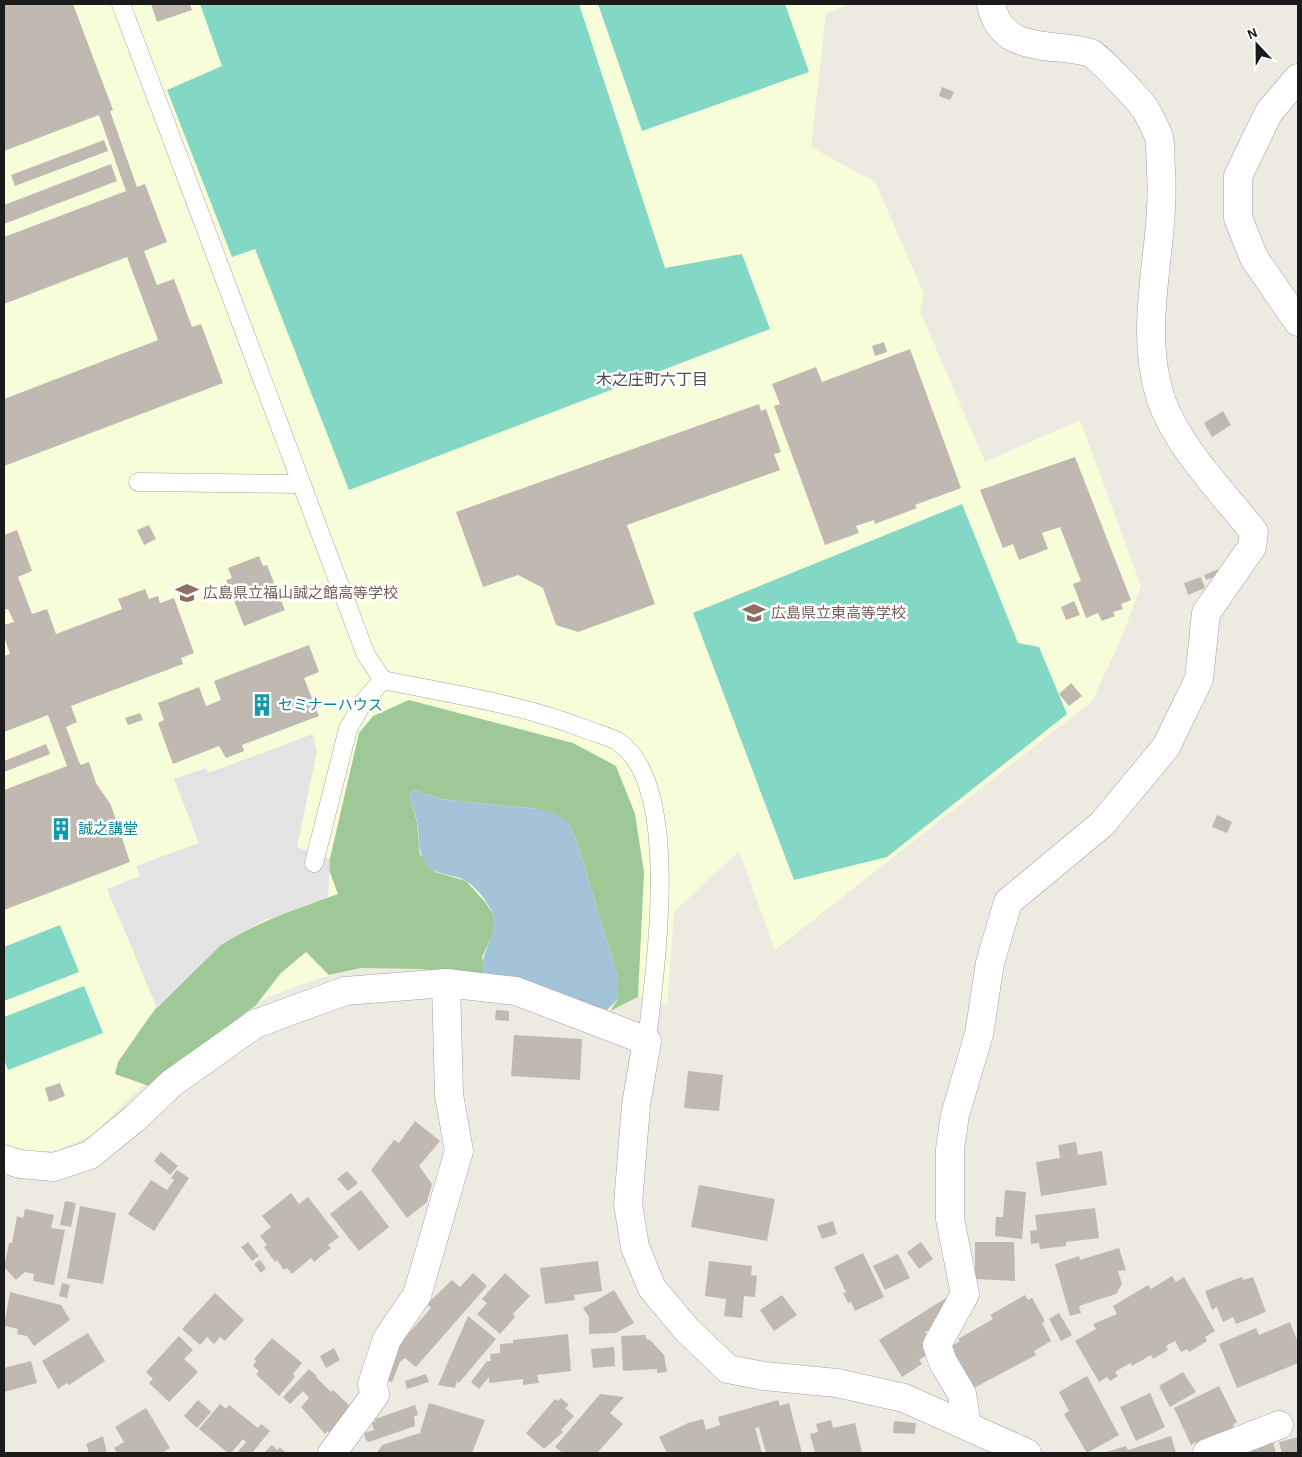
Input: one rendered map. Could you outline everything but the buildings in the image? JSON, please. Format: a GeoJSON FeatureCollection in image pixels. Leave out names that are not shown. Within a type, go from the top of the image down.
{"type":"FeatureCollection","features":[{"type":"Feature","properties":{"kind":"street"},"geometry":{"type":"LineString","coordinates":[[967,1426],[962,1394],[943,1362],[937,1345],[965,1294],[950,1219],[950,1149],[955,1115],[978,1034],[990,963],[1008,902],[1102,824],[1166,747],[1198,679],[1206,613],[1252,547],[1254,532],[1198,463],[1170,420],[1160,396],[1150,351],[1153,285],[1163,199],[1159,137],[1144,107],[1093,53],[1037,47],[1013,36],[998,24],[991,4]]}},
{"type":"Feature","properties":{"kind":"street"},"geometry":{"type":"LineString","coordinates":[[1298,78],[1269,112],[1238,176],[1238,218],[1254,258],[1298,322]]}},
{"type":"Feature","properties":{"kind":"street"},"geometry":{"type":"LineString","coordinates":[[4,1158],[20,1164],[54,1167],[90,1155],[134,1119],[172,1083],[255,1024],[345,992],[446,984],[516,991],[647,1041],[636,1105],[628,1204],[635,1247],[652,1288],[681,1323],[728,1369],[764,1376],[837,1383],[904,1398],[1027,1453]]}},
{"type":"Feature","properties":{"kind":"street"},"geometry":{"type":"LineString","coordinates":[[332,1453],[375,1395],[372,1384],[387,1339],[417,1294],[458,1151],[449,1095],[446,984]]}},
{"type":"Feature","properties":{"kind":"street"},"geometry":{"type":"LineString","coordinates":[[1207,1453],[1279,1425]]}},
{"type":"Feature","properties":{"kind":"lane"},"geometry":{"type":"LineString","coordinates":[[121,4],[366,655],[383,680],[549,715],[618,742],[633,757],[648,786],[658,837],[661,876],[647,1041]]}},
{"type":"Feature","properties":{"kind":"lane"},"geometry":{"type":"LineString","coordinates":[[138,482],[301,484]]}},
{"type":"Feature","properties":{"kind":"lane"},"geometry":{"type":"LineString","coordinates":[[314,864],[348,729],[364,701],[383,680]]}},
{"type":"Feature","properties":{"kind":"shaded area","name":"広島県立福山誠之館高等学校"},"geometry":{"type":"Polygon","coordinates":[[[4,4],[851,4],[826,13],[811,147],[875,182],[924,294],[920,311],[985,462],[1080,420],[1141,586],[1121,639],[1092,701],[775,950],[739,851],[674,912],[667,1004],[638,997],[610,1011],[506,978],[421,969],[361,968],[320,978],[273,995],[233,1016],[167,1062],[92,1135],[58,1150],[33,1152],[4,1146],[4,4]]]}},
{"type":"Feature","properties":{"kind":"shaded area"},"geometry":{"type":"Polygon","coordinates":[[[200,4],[579,4],[665,268],[742,254],[770,329],[349,490],[255,249],[232,257],[167,90],[222,66],[200,4]]]}},
{"type":"Feature","properties":{"kind":"shaded area"},"geometry":{"type":"Polygon","coordinates":[[[598,4],[785,4],[809,72],[642,131],[598,4]]]}},
{"type":"Feature","properties":{"kind":"shaded area"},"geometry":{"type":"Polygon","coordinates":[[[962,504],[1018,643],[1039,647],[1067,714],[887,857],[794,880],[693,613],[962,504]]]}},
{"type":"Feature","properties":{"kind":"shaded area"},"geometry":{"type":"Polygon","coordinates":[[[313,734],[317,751],[297,847],[330,859],[328,897],[261,922],[222,944],[157,1008],[107,889],[140,876],[136,866],[199,843],[174,779],[206,768],[208,773],[313,734]]]}},
{"type":"Feature","properties":{"kind":"shaded area"},"geometry":{"type":"Polygon","coordinates":[[[414,790],[441,799],[552,812],[569,823],[578,845],[618,977],[618,999],[607,1010],[506,978],[485,976],[483,960],[494,930],[493,914],[485,900],[470,884],[433,870],[425,862],[422,857],[417,821],[409,795],[414,790]]]}},
{"type":"Feature","properties":{"kind":"shaded area"},"geometry":{"type":"Polygon","coordinates":[[[60,925],[79,972],[4,1001],[4,947],[60,925]]]}},
{"type":"Feature","properties":{"kind":"shaded area"},"geometry":{"type":"Polygon","coordinates":[[[84,986],[103,1033],[8,1070],[4,1059],[4,1017],[84,986]]]}},
{"type":"Feature","properties":{"kind":"green space"},"geometry":{"type":"Polygon","coordinates":[[[409,700],[573,743],[616,766],[635,814],[644,872],[638,997],[610,1011],[618,999],[618,977],[578,845],[569,823],[537,809],[441,799],[414,790],[409,795],[417,822],[420,854],[435,872],[466,881],[486,903],[493,914],[496,928],[482,957],[485,976],[421,969],[361,968],[329,975],[306,952],[281,973],[256,1005],[149,1086],[115,1074],[118,1062],[156,1007],[199,961],[235,936],[255,926],[338,894],[328,867],[359,733],[373,716],[409,700]]]}},
{"type":"Feature","properties":{"kind":"place","name":"広島県立福山誠之館高等学校"},"geometry":{"type":"Point","coordinates":[187,593]}},
{"type":"Feature","properties":{"kind":"place","name":"広島県立東高等学校"},"geometry":{"type":"Point","coordinates":[754,613]}},
{"type":"Feature","properties":{"kind":"place","name":"セミナーハウス"},"geometry":{"type":"Point","coordinates":[262,705]}},
{"type":"Feature","properties":{"kind":"place","name":"誠之講堂"},"geometry":{"type":"Point","coordinates":[61,829]}},
{"type":"Feature","properties":{"kind":"district","name":"木之庄町六丁目"},"geometry":{"type":"Point","coordinates":[652,379]}}]}
